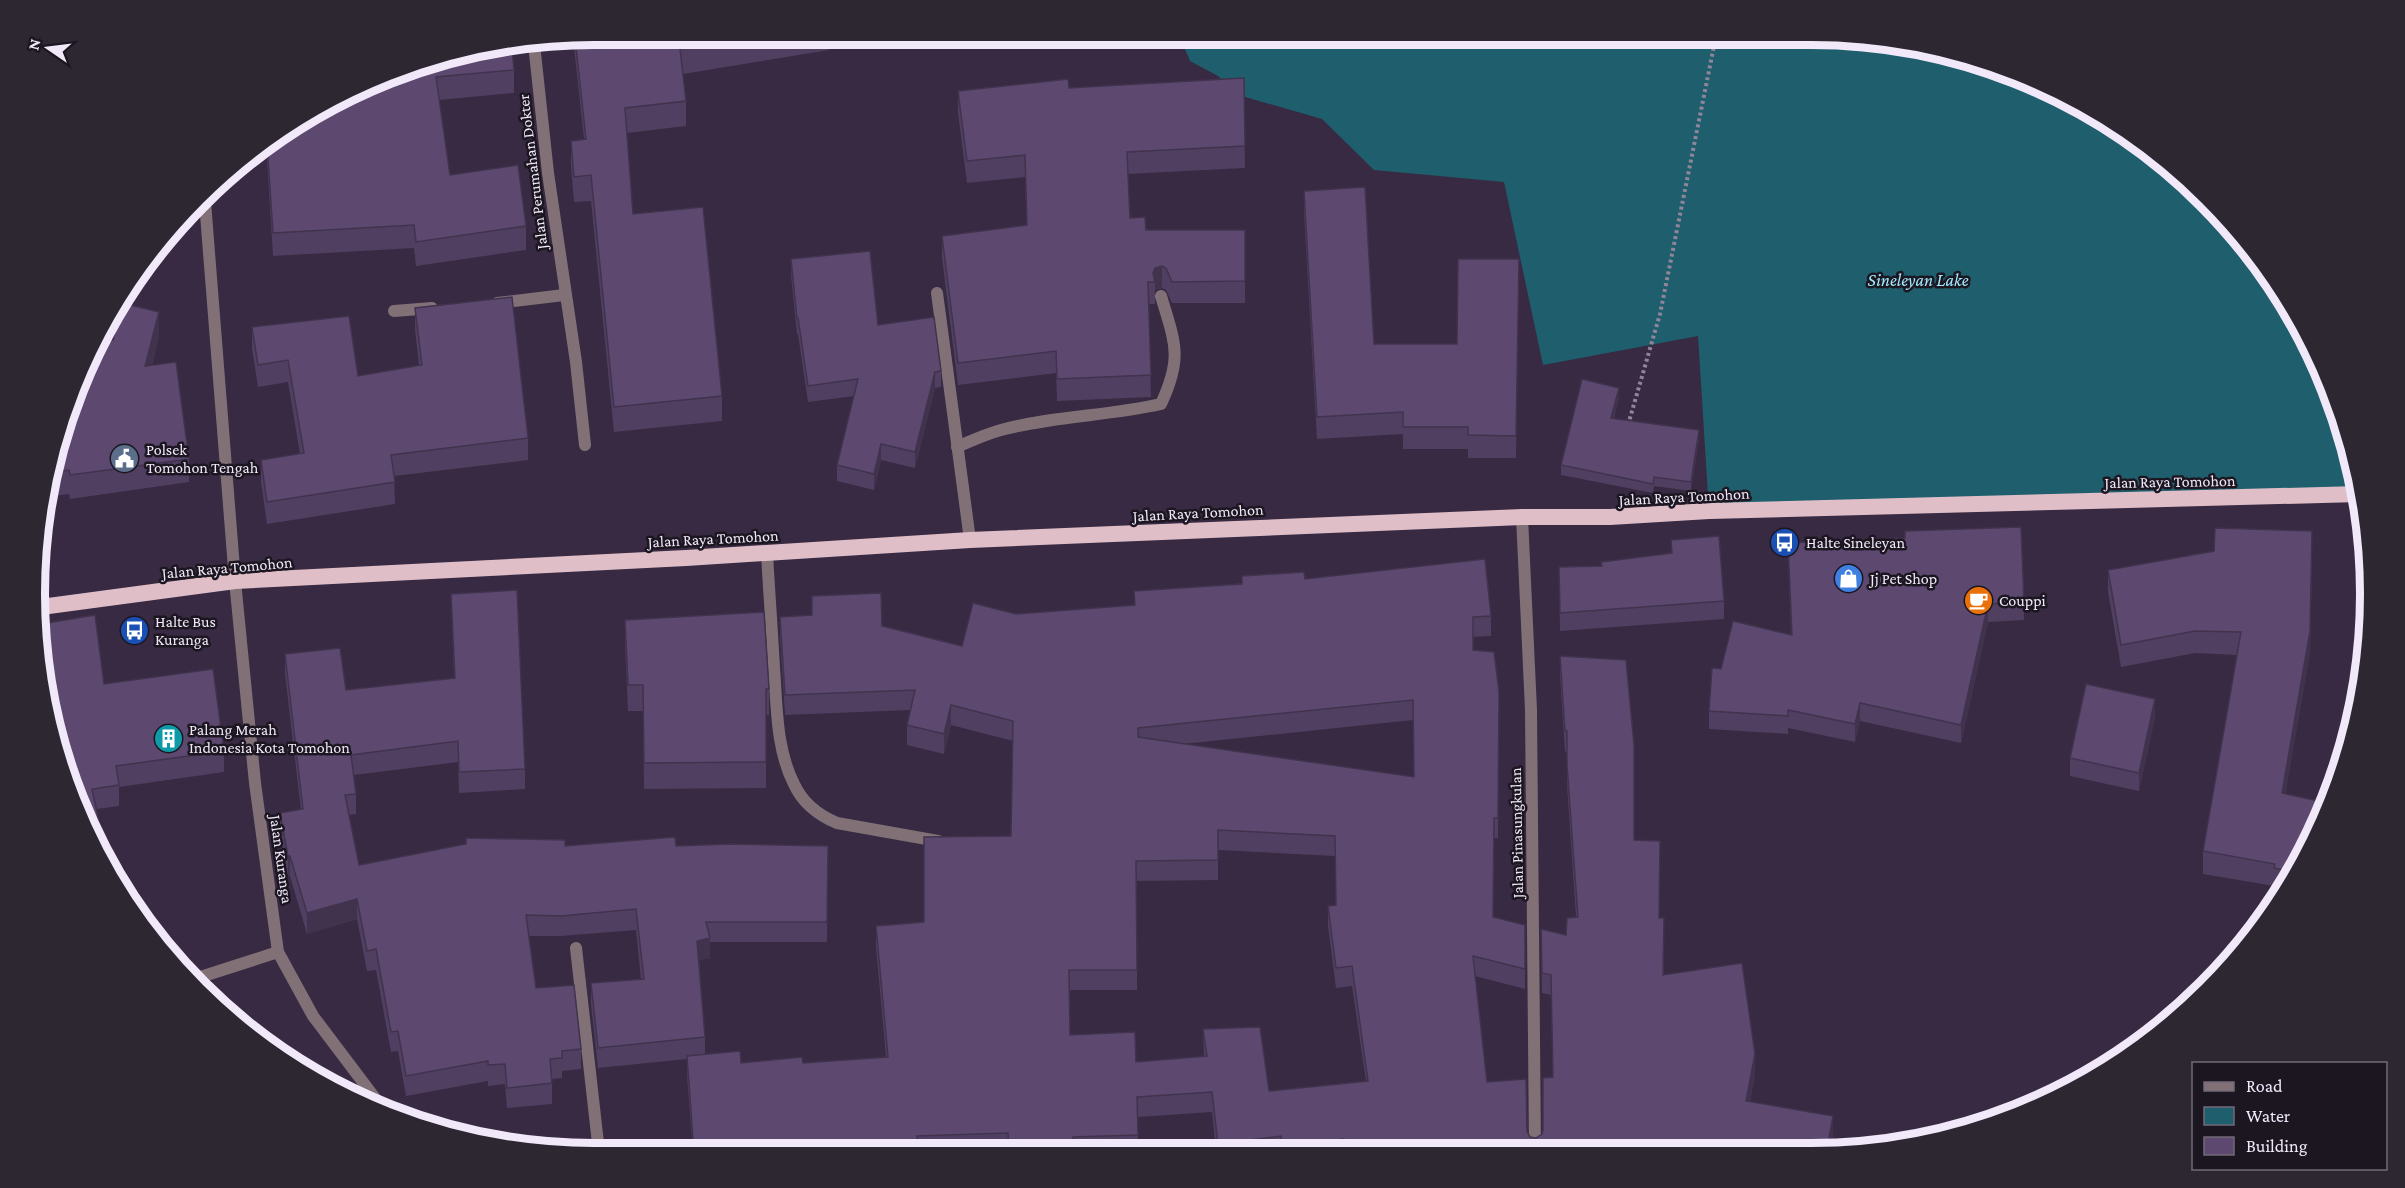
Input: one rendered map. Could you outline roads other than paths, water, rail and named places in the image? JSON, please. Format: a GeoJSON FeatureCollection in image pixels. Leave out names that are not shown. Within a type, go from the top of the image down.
{"type":"FeatureCollection","features":[{"type":"Feature","properties":{"kind":"highway","name":"Jalan Raya Tomohon"},"geometry":{"type":"LineString","coordinates":[[45,606],[235,581],[970,540],[1522,517],[1611,517],[1709,511],[2350,494]]}},
{"type":"Feature","properties":{"kind":"street","name":"Jalan Perumahan Dokter"},"geometry":{"type":"LineString","coordinates":[[535,49],[564,295],[576,362],[585,446]]}},
{"type":"Feature","properties":{"kind":"street","name":"Jalan Kuranga"},"geometry":{"type":"LineString","coordinates":[[205,207],[235,581],[255,783],[278,952],[313,1016],[374,1096]]}},
{"type":"Feature","properties":{"kind":"street"},"geometry":{"type":"LineString","coordinates":[[937,293],[970,540]]}},
{"type":"Feature","properties":{"kind":"street"},"geometry":{"type":"LineString","coordinates":[[487,304],[564,295]]}},
{"type":"Feature","properties":{"kind":"street"},"geometry":{"type":"LineString","coordinates":[[957,447],[998,430],[1032,423],[1123,413],[1161,404],[1172,380],[1176,348],[1161,296]]}},
{"type":"Feature","properties":{"kind":"street"},"geometry":{"type":"LineString","coordinates":[[394,311],[441,308]]}},
{"type":"Feature","properties":{"kind":"street","name":"Jalan Pinasungkulan"},"geometry":{"type":"LineString","coordinates":[[1522,517],[1531,711],[1535,1143]]}},
{"type":"Feature","properties":{"kind":"street"},"geometry":{"type":"LineString","coordinates":[[767,553],[780,737],[791,777],[803,799],[822,817],[837,823],[954,844]]}},
{"type":"Feature","properties":{"kind":"street"},"geometry":{"type":"LineString","coordinates":[[576,948],[598,1143]]}},
{"type":"Feature","properties":{"kind":"street"},"geometry":{"type":"LineString","coordinates":[[201,977],[278,952]]}},
{"type":"Feature","properties":{"kind":"water","name":"Sineleyan Lake"},"geometry":{"type":"Polygon","coordinates":[[[1183,45],[1811,45],[1883,50],[1953,64],[1987,74],[2054,102],[2116,138],[2173,181],[2224,232],[2267,289],[2303,351],[2331,418],[2350,494],[1709,511],[1698,336],[1543,365],[1504,182],[1374,170],[1322,119],[1235,94],[1218,76],[1190,61],[1183,45]]]}},
{"type":"Feature","properties":{"kind":"place","name":"Polsek Tomohon Tengah"},"geometry":{"type":"Point","coordinates":[125,458]}},
{"type":"Feature","properties":{"kind":"place","name":"Halte Sineleyan"},"geometry":{"type":"Point","coordinates":[1785,542]}},
{"type":"Feature","properties":{"kind":"place","name":"Jj Pet Shop"},"geometry":{"type":"Point","coordinates":[1849,578]}},
{"type":"Feature","properties":{"kind":"place","name":"Couppi"},"geometry":{"type":"Point","coordinates":[1978,600]}},
{"type":"Feature","properties":{"kind":"place","name":"Halte Bus Kuranga"},"geometry":{"type":"Point","coordinates":[134,630]}},
{"type":"Feature","properties":{"kind":"place","name":"Palang Merah Indonesia Kota Tomohon"},"geometry":{"type":"Point","coordinates":[168,738]}}]}
